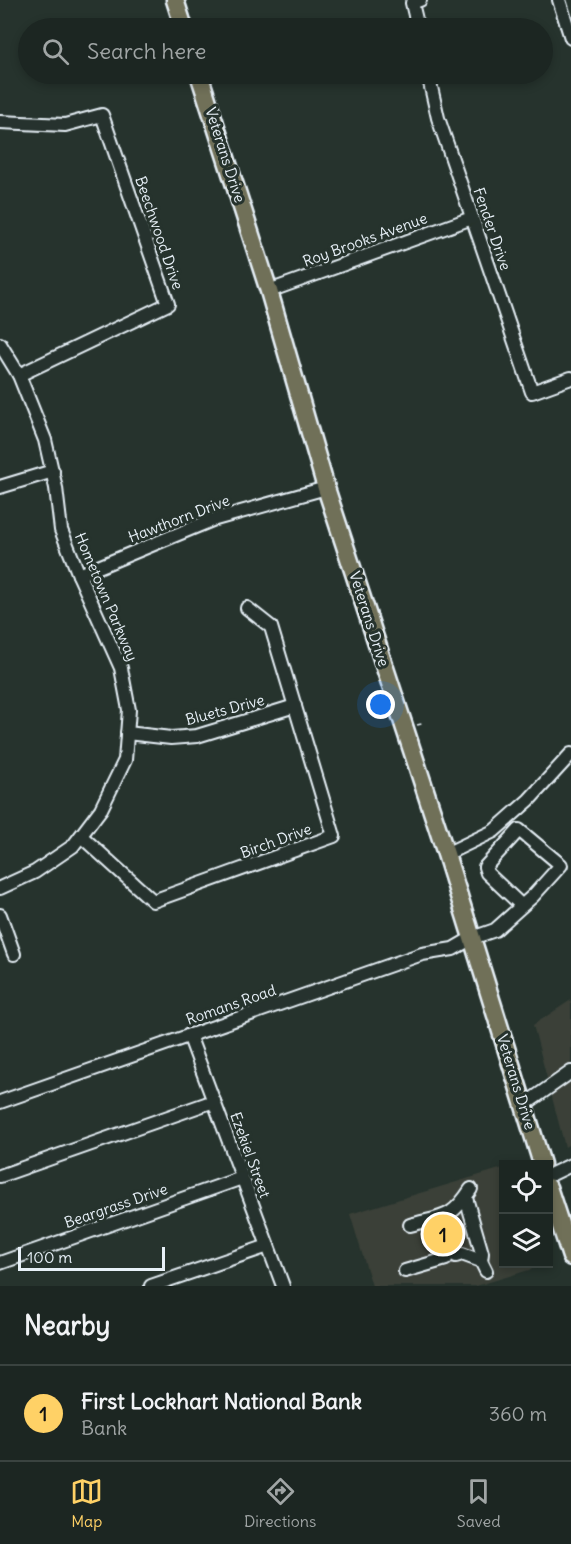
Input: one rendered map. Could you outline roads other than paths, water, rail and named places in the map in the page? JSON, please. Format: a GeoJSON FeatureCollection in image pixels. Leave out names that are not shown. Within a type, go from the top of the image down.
{"type":"FeatureCollection","features":[{"type":"Feature","properties":{"kind":"main road"},"geometry":{"type":"LineString","coordinates":[[175,0],[181,18]]}},
{"type":"Feature","properties":{"kind":"main road","name":"Veterans Drive"},"geometry":{"type":"LineString","coordinates":[[202,84],[269,291],[326,488],[446,854],[541,1160]]}},
{"type":"Feature","properties":{"kind":"main road"},"geometry":{"type":"LineString","coordinates":[[553,1199],[571,1255]]}},
{"type":"Feature","properties":{"kind":"street"},"geometry":{"type":"LineString","coordinates":[[559,0],[571,38]]}},
{"type":"Feature","properties":{"kind":"street"},"geometry":{"type":"LineString","coordinates":[[416,2],[417,18]]}},
{"type":"Feature","properties":{"kind":"street","name":"Fender Drive"},"geometry":{"type":"LineString","coordinates":[[430,84],[438,118],[532,392],[571,378]]}},
{"type":"Feature","properties":{"kind":"street","name":"Beechwood Drive"},"geometry":{"type":"LineString","coordinates":[[0,122],[65,125],[102,115],[168,304],[19,375]]}},
{"type":"Feature","properties":{"kind":"street","name":"Roy Brooks Avenue"},"geometry":{"type":"LineString","coordinates":[[269,291],[472,218]]}},
{"type":"Feature","properties":{"kind":"street","name":"Hometown Parkway"},"geometry":{"type":"LineString","coordinates":[[0,344],[19,375],[45,440],[61,530],[121,668],[129,711],[125,760],[102,809],[74,846],[35,872],[0,888]]}},
{"type":"Feature","properties":{"kind":"street"},"geometry":{"type":"LineString","coordinates":[[0,487],[52,471]]}},
{"type":"Feature","properties":{"kind":"street","name":"Hawthorn Drive"},"geometry":{"type":"LineString","coordinates":[[79,575],[212,520],[326,488]]}},
{"type":"Feature","properties":{"kind":"street","name":"Birch Drive"},"geometry":{"type":"LineString","coordinates":[[81,836],[153,901],[334,836],[271,627],[247,608]]}},
{"type":"Feature","properties":{"kind":"street","name":"Bluets Drive"},"geometry":{"type":"LineString","coordinates":[[127,733],[171,738],[197,735],[295,706]]}},
{"type":"Feature","properties":{"kind":"street"},"geometry":{"type":"LineString","coordinates":[[446,854],[494,831],[529,800],[571,754]]}},
{"type":"Feature","properties":{"kind":"street","name":"Romans Road"},"geometry":{"type":"LineString","coordinates":[[0,1102],[422,954],[453,949],[472,938],[495,930],[522,906],[561,865],[519,830],[484,867],[487,873],[522,906]]}},
{"type":"Feature","properties":{"kind":"street"},"geometry":{"type":"LineString","coordinates":[[0,915],[14,954]]}},
{"type":"Feature","properties":{"kind":"street","name":"Ezekiel Street"},"geometry":{"type":"LineString","coordinates":[[189,1035],[283,1286]]}},
{"type":"Feature","properties":{"kind":"street"},"geometry":{"type":"LineString","coordinates":[[524,1105],[571,1072]]}},
{"type":"Feature","properties":{"kind":"street"},"geometry":{"type":"LineString","coordinates":[[524,1105],[571,1083]]}},
{"type":"Feature","properties":{"kind":"street"},"geometry":{"type":"LineString","coordinates":[[0,1176],[214,1101]]}},
{"type":"Feature","properties":{"kind":"street"},"geometry":{"type":"LineString","coordinates":[[553,1174],[571,1166]]}},
{"type":"Feature","properties":{"kind":"street","name":"Beargrass Drive"},"geometry":{"type":"LineString","coordinates":[[0,1263],[242,1178]]}},
{"type":"Feature","properties":{"kind":"street"},"geometry":{"type":"LineString","coordinates":[[405,1271],[462,1254],[483,1266],[468,1193],[461,1205],[451,1214],[410,1225]]}},
{"type":"Feature","properties":{"kind":"street"},"geometry":{"type":"LineString","coordinates":[[151,1286],[268,1246]]}},
{"type":"Feature","properties":{"kind":"place","name":"First Lockhart National Bank"},"geometry":{"type":"Point","coordinates":[443,1234]}}]}
